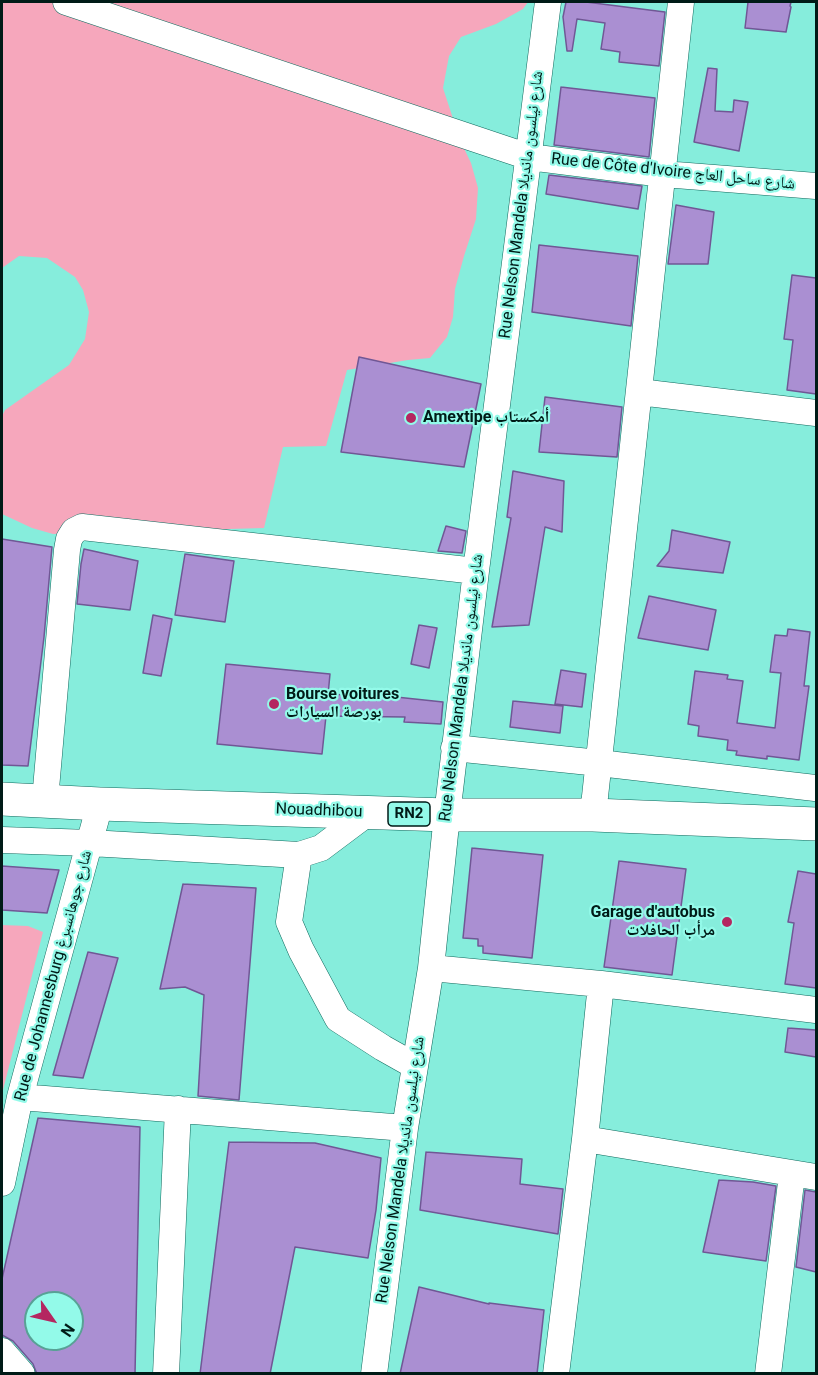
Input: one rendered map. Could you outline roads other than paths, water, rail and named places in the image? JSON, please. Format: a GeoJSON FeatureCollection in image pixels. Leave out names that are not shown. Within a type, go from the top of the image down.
{"type":"FeatureCollection","features":[{"type":"Feature","properties":{"kind":"highway","name":"Nouadhibou"},"geometry":{"type":"LineString","coordinates":[[2,799],[447,815],[593,815],[813,824]]}},
{"type":"Feature","properties":{"kind":"street","name":"Rue de Côte d'Ivoire شارع ساحل العاج"},"geometry":{"type":"LineString","coordinates":[[66,2],[529,157],[663,174],[816,186]]}},
{"type":"Feature","properties":{"kind":"street","name":"Rue Nelson Mandela شارع نيلسون مانديلا"},"geometry":{"type":"LineString","coordinates":[[374,1374],[405,1128],[431,968],[454,748],[548,2]]}},
{"type":"Feature","properties":{"kind":"street"},"geometry":{"type":"LineString","coordinates":[[593,815],[681,2]]}},
{"type":"Feature","properties":{"kind":"street"},"geometry":{"type":"LineString","coordinates":[[639,392],[816,413]]}},
{"type":"Feature","properties":{"kind":"street"},"geometry":{"type":"LineString","coordinates":[[45,800],[67,550],[69,539],[74,531],[82,526],[476,571]]}},
{"type":"Feature","properties":{"kind":"street"},"geometry":{"type":"LineString","coordinates":[[454,748],[816,781],[813,824]]}},
{"type":"Feature","properties":{"kind":"street","name":"Rue de Johannesburg شارع جوهانسبرغ"},"geometry":{"type":"LineString","coordinates":[[2,1183],[20,1097],[100,804]]}},
{"type":"Feature","properties":{"kind":"street"},"geometry":{"type":"LineString","coordinates":[[2,840],[299,855],[321,848],[369,812]]}},
{"type":"Feature","properties":{"kind":"street"},"geometry":{"type":"LineString","coordinates":[[299,855],[289,922],[301,950],[338,1019],[415,1066]]}},
{"type":"Feature","properties":{"kind":"street"},"geometry":{"type":"LineString","coordinates":[[431,968],[601,984],[816,1010]]}},
{"type":"Feature","properties":{"kind":"street"},"geometry":{"type":"LineString","coordinates":[[556,1374],[585,1139],[601,984]]}},
{"type":"Feature","properties":{"kind":"street"},"geometry":{"type":"LineString","coordinates":[[20,1097],[405,1128]]}},
{"type":"Feature","properties":{"kind":"street"},"geometry":{"type":"LineString","coordinates":[[166,1374],[178,1109]]}},
{"type":"Feature","properties":{"kind":"street"},"geometry":{"type":"LineString","coordinates":[[585,1139],[804,1176],[768,1374]]}},
{"type":"Feature","properties":{"kind":"street"},"geometry":{"type":"LineString","coordinates":[[2,1351],[22,1374]]}},
{"type":"Feature","properties":{"kind":"place","name":"Amextipe أمكستاب"},"geometry":{"type":"Point","coordinates":[411,418]}},
{"type":"Feature","properties":{"kind":"place","name":"Bourse voitures بورصة السيارات"},"geometry":{"type":"Point","coordinates":[274,704]}},
{"type":"Feature","properties":{"kind":"place","name":"Garage d'autobus مرأب الحافلات"},"geometry":{"type":"Point","coordinates":[727,922]}}]}
